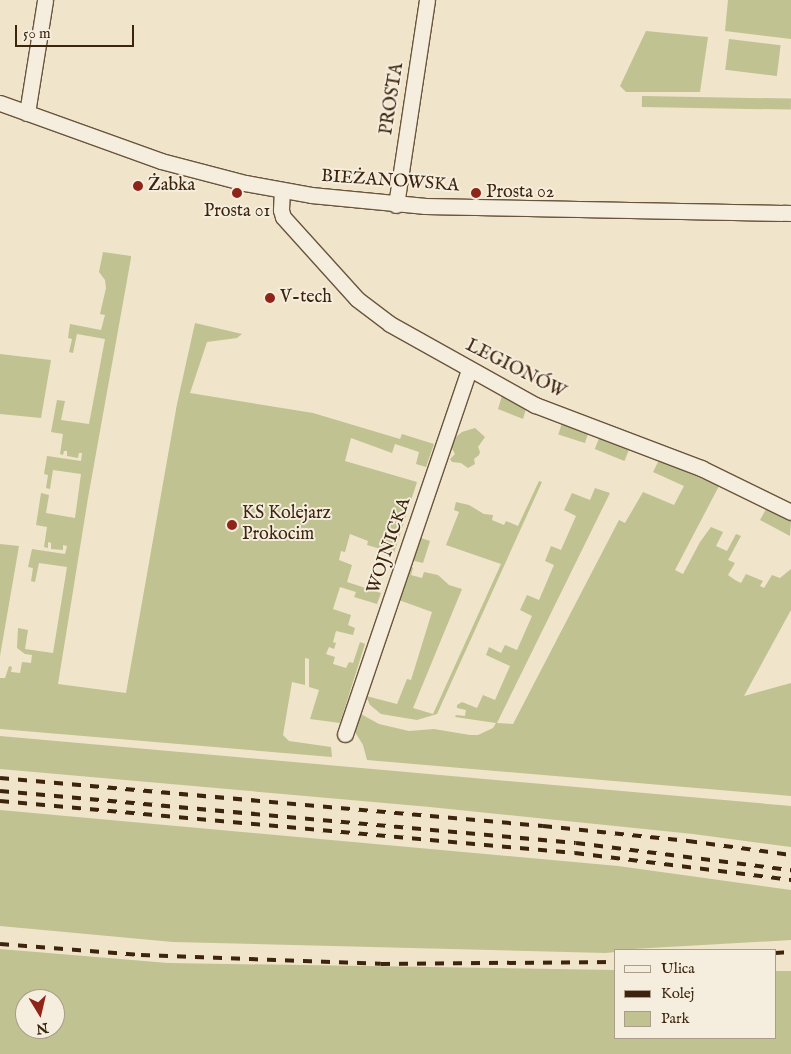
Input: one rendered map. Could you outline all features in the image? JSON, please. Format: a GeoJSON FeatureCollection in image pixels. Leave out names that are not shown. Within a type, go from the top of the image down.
{"type":"FeatureCollection","features":[{"type":"Feature","properties":{"kind":"street"},"geometry":{"type":"LineString","coordinates":[[27,114],[45,0]]}},
{"type":"Feature","properties":{"kind":"street","name":"PROSTA"},"geometry":{"type":"LineString","coordinates":[[396,205],[427,0]]}},
{"type":"Feature","properties":{"kind":"street","name":"BIEŻANOWSKA"},"geometry":{"type":"LineString","coordinates":[[0,103],[161,161],[212,175],[282,190],[396,205],[791,213]]}},
{"type":"Feature","properties":{"kind":"street","name":"LEGIONÓW"},"geometry":{"type":"LineString","coordinates":[[282,190],[281,210],[283,217],[357,299],[390,324],[535,406],[694,466],[791,512]]}},
{"type":"Feature","properties":{"kind":"street","name":"WOJNICKA"},"geometry":{"type":"LineString","coordinates":[[345,734],[469,369]]}},
{"type":"Feature","properties":{"kind":"green space"},"geometry":{"type":"Polygon","coordinates":[[[728,0],[791,0],[791,39],[725,31],[728,0]]]}},
{"type":"Feature","properties":{"kind":"green space"},"geometry":{"type":"Polygon","coordinates":[[[646,31],[708,37],[700,92],[626,92],[620,86],[646,31]]]}},
{"type":"Feature","properties":{"kind":"green space"},"geometry":{"type":"Polygon","coordinates":[[[729,39],[781,45],[777,76],[725,70],[729,39]]]}},
{"type":"Feature","properties":{"kind":"green space"},"geometry":{"type":"Polygon","coordinates":[[[642,96],[791,99],[791,110],[642,107],[642,96]]]}},
{"type":"Feature","properties":{"kind":"green space"},"geometry":{"type":"Polygon","coordinates":[[[103,252],[131,256],[131,258],[88,498],[58,684],[126,693],[177,404],[195,323],[242,334],[237,338],[207,342],[190,393],[313,413],[400,439],[402,434],[434,444],[426,467],[416,464],[419,452],[395,444],[392,453],[351,438],[345,461],[417,482],[394,553],[367,545],[368,541],[350,534],[345,552],[341,551],[339,560],[352,565],[347,582],[381,593],[377,604],[354,597],[356,592],[340,587],[333,609],[351,615],[348,625],[355,628],[353,635],[336,631],[333,642],[336,643],[334,649],[329,647],[326,654],[335,657],[333,664],[346,668],[349,662],[353,663],[360,642],[365,644],[340,723],[310,719],[319,690],[309,687],[309,659],[305,658],[305,685],[292,682],[283,735],[289,741],[331,747],[332,757],[0,729],[0,678],[5,678],[9,666],[12,667],[11,672],[20,673],[22,662],[31,663],[32,655],[25,654],[17,648],[18,628],[28,630],[25,649],[53,653],[67,567],[39,563],[35,582],[31,581],[33,568],[28,567],[32,549],[65,554],[67,546],[63,545],[63,550],[51,549],[51,543],[48,542],[48,548],[44,547],[47,527],[36,525],[41,493],[49,495],[46,513],[75,518],[81,474],[53,470],[50,489],[46,488],[48,475],[44,474],[47,456],[81,461],[82,453],[79,453],[78,458],[67,456],[67,451],[64,451],[63,455],[60,454],[63,434],[51,432],[57,400],[65,401],[61,420],[89,424],[105,339],[77,334],[73,353],[69,352],[72,339],[68,338],[70,324],[101,330],[105,315],[100,314],[106,288],[105,280],[99,272],[103,252]]]}},
{"type":"Feature","properties":{"kind":"green space"},"geometry":{"type":"Polygon","coordinates":[[[0,354],[51,360],[41,418],[0,414],[0,354]]]}},
{"type":"Feature","properties":{"kind":"green space"},"geometry":{"type":"Polygon","coordinates":[[[502,396],[526,409],[523,419],[498,409],[502,396]]]}},
{"type":"Feature","properties":{"kind":"green space"},"geometry":{"type":"Polygon","coordinates":[[[562,423],[589,432],[585,443],[558,434],[562,423]]]}},
{"type":"Feature","properties":{"kind":"green space"},"geometry":{"type":"Polygon","coordinates":[[[475,428],[485,437],[478,447],[480,452],[474,459],[475,464],[468,468],[461,463],[452,462],[450,459],[455,454],[450,445],[451,441],[462,432],[475,428]]]}},
{"type":"Feature","properties":{"kind":"green space"},"geometry":{"type":"Polygon","coordinates":[[[600,436],[630,448],[624,461],[595,449],[600,436]]]}},
{"type":"Feature","properties":{"kind":"green space"},"geometry":{"type":"Polygon","coordinates":[[[659,460],[719,486],[675,570],[683,574],[700,542],[711,527],[723,532],[716,546],[727,551],[736,534],[741,536],[728,560],[735,563],[728,575],[735,580],[741,583],[746,574],[763,581],[760,586],[764,588],[772,575],[780,578],[791,569],[791,610],[744,696],[791,683],[791,796],[367,760],[363,745],[355,732],[356,717],[359,713],[379,724],[409,731],[434,729],[478,735],[493,728],[496,723],[455,717],[456,715],[465,716],[466,710],[457,708],[457,705],[462,702],[477,708],[483,695],[495,700],[510,666],[486,655],[489,647],[501,653],[505,645],[517,650],[532,616],[520,610],[527,595],[539,600],[554,565],[545,561],[551,546],[561,550],[576,516],[564,510],[572,493],[590,500],[595,488],[610,493],[497,723],[513,724],[619,520],[625,523],[643,492],[674,505],[684,486],[653,472],[659,460]]]}},
{"type":"Feature","properties":{"kind":"green space"},"geometry":{"type":"Polygon","coordinates":[[[539,481],[542,482],[437,714],[417,720],[381,714],[370,705],[366,696],[397,704],[407,679],[411,680],[432,612],[396,599],[418,537],[430,541],[423,563],[411,560],[409,565],[413,568],[411,575],[422,578],[424,572],[438,575],[449,585],[462,589],[413,708],[433,714],[501,564],[446,545],[459,512],[454,510],[456,502],[469,505],[484,514],[493,515],[492,520],[504,525],[506,521],[518,526],[539,481]]]}},
{"type":"Feature","properties":{"kind":"green space"},"geometry":{"type":"Polygon","coordinates":[[[766,509],[791,521],[790,536],[760,520],[766,509]]]}},
{"type":"Feature","properties":{"kind":"green space"},"geometry":{"type":"Polygon","coordinates":[[[0,544],[19,546],[0,656],[0,544]]]}},
{"type":"Feature","properties":{"kind":"green space"},"geometry":{"type":"Polygon","coordinates":[[[0,736],[791,806],[791,847],[693,834],[430,807],[0,769],[0,736]]]}},
{"type":"Feature","properties":{"kind":"green space"},"geometry":{"type":"Polygon","coordinates":[[[0,810],[618,866],[791,890],[791,940],[614,949],[614,952],[606,953],[173,942],[0,926],[0,810]]]}},
{"type":"Feature","properties":{"kind":"green space"},"geometry":{"type":"Polygon","coordinates":[[[0,949],[168,963],[614,970],[614,1039],[776,1039],[776,971],[791,971],[791,1054],[0,1054],[0,949]]]}},
{"type":"Feature","properties":{"kind":"railway"},"geometry":{"type":"LineString","coordinates":[[0,778],[543,826],[688,841],[791,855]]}},
{"type":"Feature","properties":{"kind":"railway"},"geometry":{"type":"LineString","coordinates":[[0,791],[576,843],[791,870]]}},
{"type":"Feature","properties":{"kind":"railway"},"geometry":{"type":"LineString","coordinates":[[0,801],[575,853],[791,880]]}},
{"type":"Feature","properties":{"kind":"railway"},"geometry":{"type":"LineString","coordinates":[[0,944],[141,955],[381,964],[614,962]]}},
{"type":"Feature","properties":{"kind":"railway"},"geometry":{"type":"LineString","coordinates":[[776,953],[791,952]]}},
{"type":"Feature","properties":{"kind":"place","name":"Żabka"},"geometry":{"type":"Point","coordinates":[138,186]}},
{"type":"Feature","properties":{"kind":"place","name":"Prosta 01"},"geometry":{"type":"Point","coordinates":[237,193]}},
{"type":"Feature","properties":{"kind":"place","name":"Prosta 02"},"geometry":{"type":"Point","coordinates":[476,193]}},
{"type":"Feature","properties":{"kind":"place","name":"V-tech"},"geometry":{"type":"Point","coordinates":[270,298]}},
{"type":"Feature","properties":{"kind":"place","name":"KS Kolejarz Prokocim"},"geometry":{"type":"Point","coordinates":[232,525]}}]}
